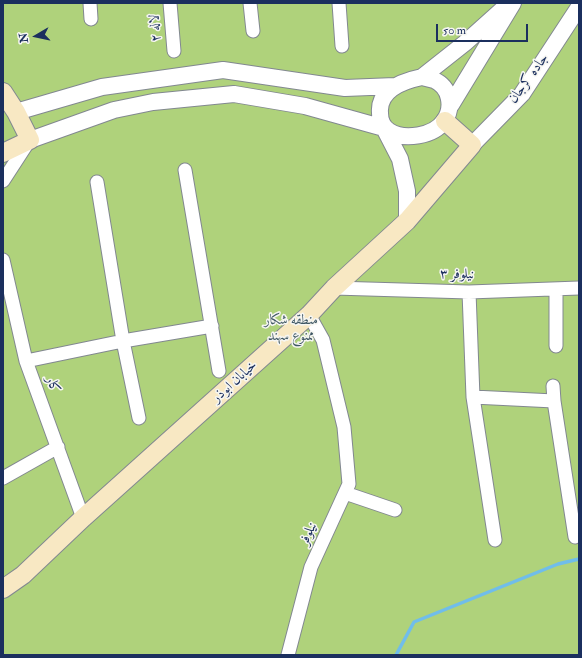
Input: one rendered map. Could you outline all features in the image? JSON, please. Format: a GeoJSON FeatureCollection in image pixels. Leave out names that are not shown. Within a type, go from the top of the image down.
{"type":"FeatureCollection","features":[{"type":"Feature","properties":{"kind":"main road"},"geometry":{"type":"LineString","coordinates":[[3,92],[9,116],[30,140],[4,149]]}},
{"type":"Feature","properties":{"kind":"main road"},"geometry":{"type":"LineString","coordinates":[[448,113],[472,145]]}},
{"type":"Feature","properties":{"kind":"main road","name":"خیابان ابوذر"},"geometry":{"type":"LineString","coordinates":[[3,589],[23,575],[83,518],[309,315],[334,288],[407,220],[472,145]]}},
{"type":"Feature","properties":{"kind":"street"},"geometry":{"type":"LineString","coordinates":[[90,3],[91,19]]}},
{"type":"Feature","properties":{"kind":"street","name":"لاله ۲"},"geometry":{"type":"LineString","coordinates":[[170,3],[174,51]]}},
{"type":"Feature","properties":{"kind":"street"},"geometry":{"type":"LineString","coordinates":[[250,3],[253,31]]}},
{"type":"Feature","properties":{"kind":"street"},"geometry":{"type":"LineString","coordinates":[[339,3],[342,46]]}},
{"type":"Feature","properties":{"kind":"street"},"geometry":{"type":"LineString","coordinates":[[422,78],[465,43],[510,3]]}},
{"type":"Feature","properties":{"kind":"street"},"geometry":{"type":"LineString","coordinates":[[3,181],[30,140],[114,110],[153,102],[234,94],[305,106],[384,128],[394,134],[408,137],[423,134],[435,129],[448,113],[513,3]]}},
{"type":"Feature","properties":{"kind":"street","name":"جاده کرجان"},"geometry":{"type":"LineString","coordinates":[[472,145],[522,94],[579,7]]}},
{"type":"Feature","properties":{"kind":"street"},"geometry":{"type":"LineString","coordinates":[[9,116],[102,87],[223,70],[345,88],[395,86]]}},
{"type":"Feature","properties":{"kind":"street"},"geometry":{"type":"LineString","coordinates":[[407,220],[407,191],[400,159],[384,128],[380,116],[379,106],[386,94],[395,86],[408,80],[422,78],[435,80],[447,90],[448,113]]}},
{"type":"Feature","properties":{"kind":"street"},"geometry":{"type":"LineString","coordinates":[[185,170],[219,371]]}},
{"type":"Feature","properties":{"kind":"street"},"geometry":{"type":"LineString","coordinates":[[98,182],[123,342],[139,418]]}},
{"type":"Feature","properties":{"kind":"street","name":"کار"},"geometry":{"type":"LineString","coordinates":[[3,260],[26,361],[83,518]]}},
{"type":"Feature","properties":{"kind":"street","name":"نیلوفر ۳"},"geometry":{"type":"LineString","coordinates":[[334,288],[469,292],[579,288]]}},
{"type":"Feature","properties":{"kind":"street"},"geometry":{"type":"LineString","coordinates":[[556,289],[556,346]]}},
{"type":"Feature","properties":{"kind":"street"},"geometry":{"type":"LineString","coordinates":[[469,292],[473,397],[495,540]]}},
{"type":"Feature","properties":{"kind":"street","name":"نیلوفر"},"geometry":{"type":"LineString","coordinates":[[288,655],[311,567],[349,484],[344,427],[323,340],[309,315]]}},
{"type":"Feature","properties":{"kind":"street"},"geometry":{"type":"LineString","coordinates":[[26,361],[212,326]]}},
{"type":"Feature","properties":{"kind":"street"},"geometry":{"type":"LineString","coordinates":[[553,386],[575,537]]}},
{"type":"Feature","properties":{"kind":"street"},"geometry":{"type":"LineString","coordinates":[[473,397],[554,401]]}},
{"type":"Feature","properties":{"kind":"street"},"geometry":{"type":"LineString","coordinates":[[3,478],[58,447]]}},
{"type":"Feature","properties":{"kind":"street"},"geometry":{"type":"LineString","coordinates":[[345,493],[395,510]]}},
{"type":"Feature","properties":{"kind":"green space","name":"منطقه شکار ممنوع سهند"},"geometry":{"type":"Polygon","coordinates":[[[3,3],[579,3],[579,655],[3,655],[3,3]]]}},
{"type":"Feature","properties":{"kind":"waterway"},"geometry":{"type":"LineString","coordinates":[[396,655],[414,622],[558,564],[579,559]]}}]}
